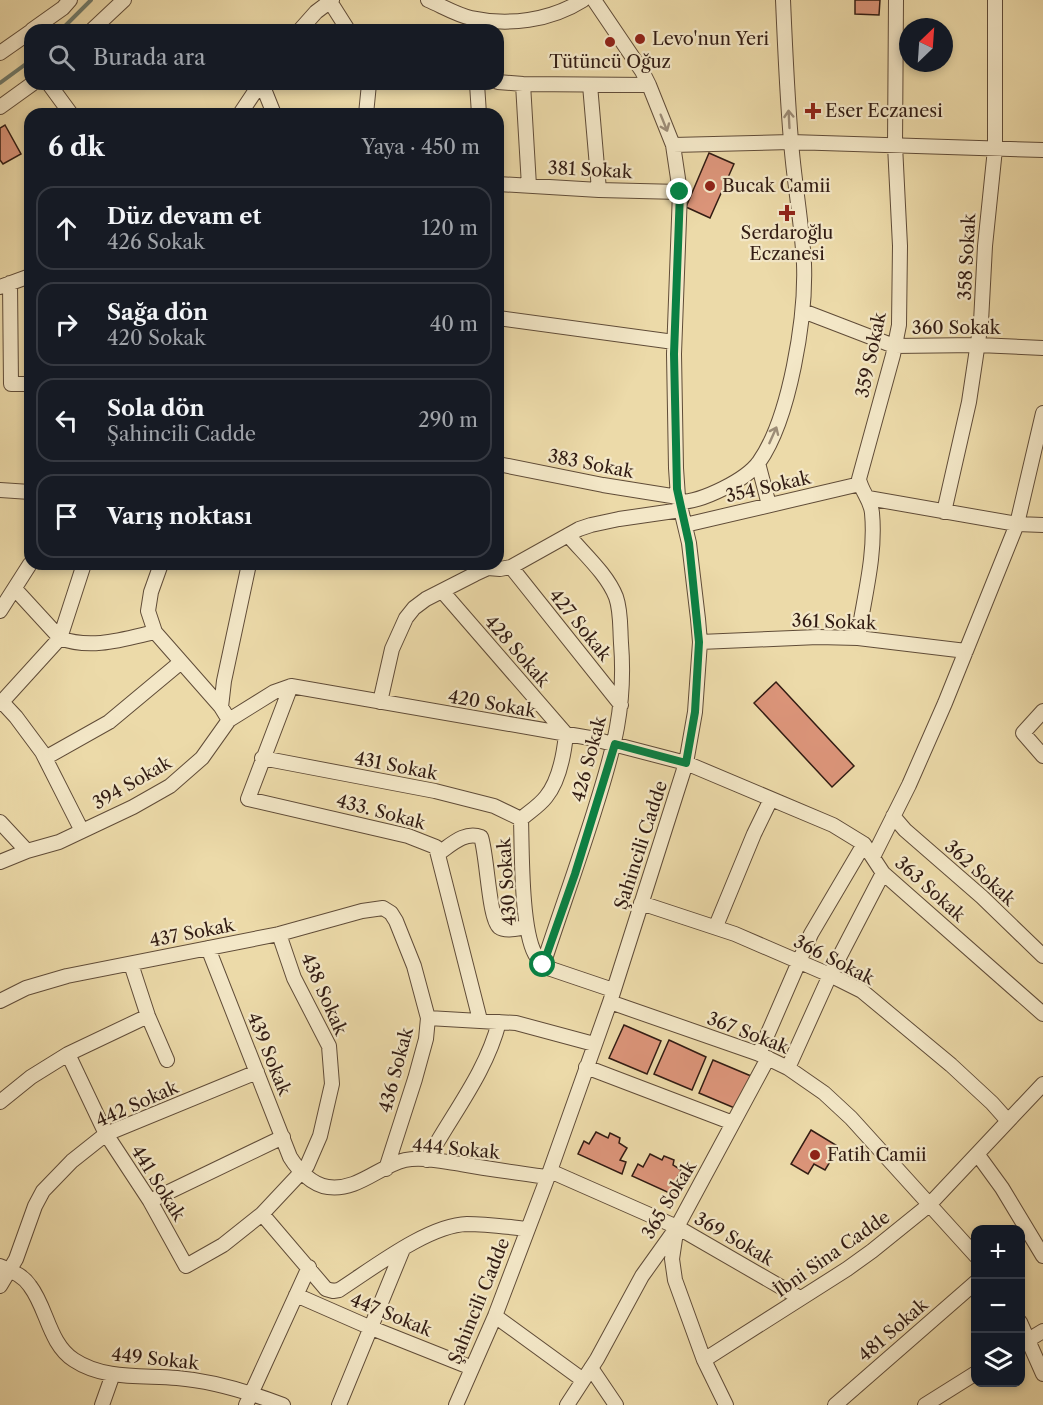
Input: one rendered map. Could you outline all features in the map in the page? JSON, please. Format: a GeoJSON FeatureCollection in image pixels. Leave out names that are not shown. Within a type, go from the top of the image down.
{"type":"FeatureCollection","features":[{"type":"Feature","properties":{"kind":"street"},"geometry":{"type":"LineString","coordinates":[[98,24],[124,0]]}},
{"type":"Feature","properties":{"kind":"street"},"geometry":{"type":"LineString","coordinates":[[305,24],[330,0],[344,24]]}},
{"type":"Feature","properties":{"kind":"street"},"geometry":{"type":"LineString","coordinates":[[428,0],[475,24],[520,23],[571,8],[583,0]]}},
{"type":"Feature","properties":{"kind":"street","name":"Şahincili Cadde"},"geometry":{"type":"LineString","coordinates":[[461,1403],[472,1368],[495,1316],[549,1174],[611,996],[686,763],[695,712],[699,642],[696,597],[679,500],[674,342],[680,192],[673,145],[649,85],[594,0]]}},
{"type":"Feature","properties":{"kind":"street"},"geometry":{"type":"LineString","coordinates":[[504,568],[511,567],[591,525],[619,519],[679,500],[693,501],[741,479],[758,463],[773,436],[786,400],[803,311],[804,263],[791,142],[783,0]]}},
{"type":"Feature","properties":{"kind":"street","name":"359 Sokak"},"geometry":{"type":"LineString","coordinates":[[860,484],[860,474],[899,325],[900,246],[894,145],[896,0]]}},
{"type":"Feature","properties":{"kind":"street","name":"358 Sokak"},"geometry":{"type":"LineString","coordinates":[[944,512],[969,402],[981,322],[994,149],[995,0]]}},
{"type":"Feature","properties":{"kind":"street"},"geometry":{"type":"LineString","coordinates":[[39,24],[63,3]]}},
{"type":"Feature","properties":{"kind":"street"},"geometry":{"type":"LineString","coordinates":[[0,53],[24,36]]}},
{"type":"Feature","properties":{"kind":"street"},"geometry":{"type":"LineString","coordinates":[[504,82],[649,85]]}},
{"type":"Feature","properties":{"kind":"street"},"geometry":{"type":"LineString","coordinates":[[523,84],[529,186]]}},
{"type":"Feature","properties":{"kind":"street"},"geometry":{"type":"LineString","coordinates":[[590,85],[599,190]]}},
{"type":"Feature","properties":{"kind":"street"},"geometry":{"type":"LineString","coordinates":[[0,107],[24,90]]}},
{"type":"Feature","properties":{"kind":"street"},"geometry":{"type":"LineString","coordinates":[[53,90],[67,108]]}},
{"type":"Feature","properties":{"kind":"street"},"geometry":{"type":"LineString","coordinates":[[244,108],[257,90]]}},
{"type":"Feature","properties":{"kind":"street"},"geometry":{"type":"LineString","coordinates":[[264,90],[271,108]]}},
{"type":"Feature","properties":{"kind":"street"},"geometry":{"type":"LineString","coordinates":[[367,108],[368,90]]}},
{"type":"Feature","properties":{"kind":"street"},"geometry":{"type":"LineString","coordinates":[[477,90],[479,108]]}},
{"type":"Feature","properties":{"kind":"street"},"geometry":{"type":"LineString","coordinates":[[673,145],[791,142],[1043,150]]}},
{"type":"Feature","properties":{"kind":"street","name":"381 Sokak"},"geometry":{"type":"LineString","coordinates":[[504,184],[680,192]]}},
{"type":"Feature","properties":{"kind":"street"},"geometry":{"type":"LineString","coordinates":[[24,278],[5,285],[11,384],[24,384]]}},
{"type":"Feature","properties":{"kind":"street","name":"360 Sokak"},"geometry":{"type":"LineString","coordinates":[[803,311],[894,346],[978,345],[1043,348]]}},
{"type":"Feature","properties":{"kind":"street"},"geometry":{"type":"LineString","coordinates":[[504,319],[674,342]]}},
{"type":"Feature","properties":{"kind":"street"},"geometry":{"type":"LineString","coordinates":[[873,857],[945,703],[1017,524],[1039,446],[1043,413]]}},
{"type":"Feature","properties":{"kind":"street"},"geometry":{"type":"LineString","coordinates":[[758,463],[769,504]]}},
{"type":"Feature","properties":{"kind":"street","name":"383 Sokak"},"geometry":{"type":"LineString","coordinates":[[504,465],[679,500]]}},
{"type":"Feature","properties":{"kind":"street"},"geometry":{"type":"LineString","coordinates":[[858,638],[872,554],[872,511],[860,484]]}},
{"type":"Feature","properties":{"kind":"street","name":"354 Sokak"},"geometry":{"type":"LineString","coordinates":[[685,525],[860,484]]}},
{"type":"Feature","properties":{"kind":"street"},"geometry":{"type":"LineString","coordinates":[[0,490],[24,492]]}},
{"type":"Feature","properties":{"kind":"street"},"geometry":{"type":"LineString","coordinates":[[868,498],[1017,524],[1043,525]]}},
{"type":"Feature","properties":{"kind":"street","name":"426 Sokak"},"geometry":{"type":"LineString","coordinates":[[543,965],[575,874],[615,744],[624,672],[615,596],[594,566],[568,536]]}},
{"type":"Feature","properties":{"kind":"street","name":"427 Sokak"},"geometry":{"type":"LineString","coordinates":[[511,567],[621,705]]}},
{"type":"Feature","properties":{"kind":"street"},"geometry":{"type":"LineString","coordinates":[[0,611],[26,570]]}},
{"type":"Feature","properties":{"kind":"street"},"geometry":{"type":"LineString","coordinates":[[82,570],[60,638],[1,703],[16,717],[45,758],[82,831]]}},
{"type":"Feature","properties":{"kind":"street"},"geometry":{"type":"LineString","coordinates":[[159,570],[151,592],[148,611],[155,632],[221,707],[229,720]]}},
{"type":"Feature","properties":{"kind":"street"},"geometry":{"type":"LineString","coordinates":[[221,707],[224,681],[248,570]]}},
{"type":"Feature","properties":{"kind":"street"},"geometry":{"type":"LineString","coordinates":[[380,702],[392,649],[406,618],[426,599],[478,570]]}},
{"type":"Feature","properties":{"kind":"street"},"geometry":{"type":"LineString","coordinates":[[15,589],[60,638],[79,644],[98,644],[155,632]]}},
{"type":"Feature","properties":{"kind":"street","name":"428 Sokak"},"geometry":{"type":"LineString","coordinates":[[442,591],[566,734]]}},
{"type":"Feature","properties":{"kind":"street","name":"361 Sokak"},"geometry":{"type":"LineString","coordinates":[[699,642],[818,637],[858,638],[966,651]]}},
{"type":"Feature","properties":{"kind":"street"},"geometry":{"type":"LineString","coordinates":[[45,758],[109,722],[181,662]]}},
{"type":"Feature","properties":{"kind":"street"},"geometry":{"type":"LineString","coordinates":[[262,758],[291,686]]}},
{"type":"Feature","properties":{"kind":"street","name":"420 Sokak"},"geometry":{"type":"LineString","coordinates":[[291,686],[566,734],[686,763]]}},
{"type":"Feature","properties":{"kind":"street","name":"394 Sokak"},"geometry":{"type":"LineString","coordinates":[[0,862],[27,850],[59,842],[133,807],[170,786],[202,758],[229,720],[274,693],[291,686]]}},
{"type":"Feature","properties":{"kind":"street"},"geometry":{"type":"LineString","coordinates":[[1043,711],[1023,733],[1043,756]]}},
{"type":"Feature","properties":{"kind":"street","name":"430 Sokak"},"geometry":{"type":"LineString","coordinates":[[543,965],[534,953],[527,927],[521,819],[547,796],[554,785],[566,734]]}},
{"type":"Feature","properties":{"kind":"street","name":"433. Sokak"},"geometry":{"type":"LineString","coordinates":[[262,758],[248,799],[408,836],[436,847],[480,1020]]}},
{"type":"Feature","properties":{"kind":"street","name":"431 Sokak"},"geometry":{"type":"LineString","coordinates":[[262,758],[435,791],[488,804],[521,819]]}},
{"type":"Feature","properties":{"kind":"street","name":"363 Sokak"},"geometry":{"type":"LineString","coordinates":[[686,763],[833,825],[864,844],[883,873],[1043,1014]]}},
{"type":"Feature","properties":{"kind":"street"},"geometry":{"type":"LineString","coordinates":[[716,927],[754,834],[771,799]]}},
{"type":"Feature","properties":{"kind":"street","name":"362 Sokak"},"geometry":{"type":"LineString","coordinates":[[893,816],[905,830],[982,897],[1043,956]]}},
{"type":"Feature","properties":{"kind":"street"},"geometry":{"type":"LineString","coordinates":[[0,822],[27,850]]}},
{"type":"Feature","properties":{"kind":"street"},"geometry":{"type":"LineString","coordinates":[[439,853],[464,836],[473,834],[481,837],[496,924],[501,928],[509,929],[527,927]]}},
{"type":"Feature","properties":{"kind":"street","name":"365 Sokak"},"geometry":{"type":"LineString","coordinates":[[567,1405],[642,1276],[677,1227],[734,1124],[764,1056],[811,934],[864,844]]}},
{"type":"Feature","properties":{"kind":"street"},"geometry":{"type":"LineString","coordinates":[[788,1068],[830,975],[883,873]]}},
{"type":"Feature","properties":{"kind":"street","name":"366 Sokak"},"geometry":{"type":"LineString","coordinates":[[641,903],[716,927],[799,961],[862,991],[951,1065],[1008,1121]]}},
{"type":"Feature","properties":{"kind":"street","name":"437 Sokak"},"geometry":{"type":"LineString","coordinates":[[0,1001],[26,988],[48,981],[279,934],[375,908],[383,908],[391,913]]}},
{"type":"Feature","properties":{"kind":"street","name":"436 Sokak"},"geometry":{"type":"LineString","coordinates":[[386,1169],[426,1039],[428,1018],[414,966],[391,913]]}},
{"type":"Feature","properties":{"kind":"street","name":"438 Sokak"},"geometry":{"type":"LineString","coordinates":[[186,1266],[223,1245],[262,1214],[311,1159],[320,1136],[332,1084],[329,1046],[294,978],[279,934]]}},
{"type":"Feature","properties":{"kind":"street","name":"439 Sokak"},"geometry":{"type":"LineString","coordinates":[[208,948],[290,1157],[302,1170]]}},
{"type":"Feature","properties":{"kind":"street"},"geometry":{"type":"LineString","coordinates":[[131,964],[148,1016],[167,1060]]}},
{"type":"Feature","properties":{"kind":"street"},"geometry":{"type":"LineString","coordinates":[[543,965],[611,996]]}},
{"type":"Feature","properties":{"kind":"street","name":"367 Sokak"},"geometry":{"type":"LineString","coordinates":[[611,996],[764,1056],[788,1068],[824,1093],[851,1118],[971,1251]]}},
{"type":"Feature","properties":{"kind":"street"},"geometry":{"type":"LineString","coordinates":[[0,1102],[31,1077],[68,1054],[148,1016]]}},
{"type":"Feature","properties":{"kind":"street"},"geometry":{"type":"LineString","coordinates":[[428,1018],[499,1022],[539,1029],[594,1044]]}},
{"type":"Feature","properties":{"kind":"street"},"geometry":{"type":"LineString","coordinates":[[427,1160],[468,1094],[491,1048],[499,1022]]}},
{"type":"Feature","properties":{"kind":"street","name":"441 Sokak"},"geometry":{"type":"LineString","coordinates":[[68,1054],[106,1134],[150,1201],[186,1266]]}},
{"type":"Feature","properties":{"kind":"street"},"geometry":{"type":"LineString","coordinates":[[586,1067],[734,1124]]}},
{"type":"Feature","properties":{"kind":"street","name":"442 Sokak"},"geometry":{"type":"LineString","coordinates":[[0,1286],[5,1268],[43,1191],[72,1161],[106,1134],[257,1072]]}},
{"type":"Feature","properties":{"kind":"street","name":"İbni Sina Cadde"},"geometry":{"type":"LineString","coordinates":[[704,1360],[872,1251],[930,1205],[1042,1087]]}},
{"type":"Feature","properties":{"kind":"street"},"geometry":{"type":"LineString","coordinates":[[150,1201],[283,1137]]}},
{"type":"Feature","properties":{"kind":"street"},"geometry":{"type":"LineString","coordinates":[[978,1155],[1002,1188],[1043,1256]]}},
{"type":"Feature","properties":{"kind":"street","name":"444 Sokak"},"geometry":{"type":"LineString","coordinates":[[302,1170],[317,1185],[329,1188],[360,1182],[405,1160],[427,1160],[549,1174]]}},
{"type":"Feature","properties":{"kind":"street","name":"369 Sokak"},"geometry":{"type":"LineString","coordinates":[[549,1174],[677,1227],[800,1298]]}},
{"type":"Feature","properties":{"kind":"street"},"geometry":{"type":"LineString","coordinates":[[262,1214],[326,1289],[333,1291],[339,1290],[403,1248],[445,1229],[465,1224],[528,1229]]}},
{"type":"Feature","properties":{"kind":"street"},"geometry":{"type":"LineString","coordinates":[[677,1227],[672,1268],[704,1360],[726,1405]]}},
{"type":"Feature","properties":{"kind":"street"},"geometry":{"type":"LineString","coordinates":[[339,1405],[403,1248]]}},
{"type":"Feature","properties":{"kind":"street"},"geometry":{"type":"LineString","coordinates":[[249,1399],[309,1267]]}},
{"type":"Feature","properties":{"kind":"street","name":"449 Sokak"},"geometry":{"type":"LineString","coordinates":[[5,1268],[21,1276],[31,1286],[53,1333],[73,1360],[113,1374],[178,1378],[249,1399],[283,1405]]}},
{"type":"Feature","properties":{"kind":"street","name":"481 Sokak"},"geometry":{"type":"LineString","coordinates":[[835,1405],[971,1286]]}},
{"type":"Feature","properties":{"kind":"street","name":"447 Sokak"},"geometry":{"type":"LineString","coordinates":[[296,1295],[472,1368]]}},
{"type":"Feature","properties":{"kind":"street"},"geometry":{"type":"LineString","coordinates":[[495,1316],[590,1369],[616,1405]]}},
{"type":"Feature","properties":{"kind":"street"},"geometry":{"type":"LineString","coordinates":[[1043,1331],[1025,1342],[1043,1374]]}},
{"type":"Feature","properties":{"kind":"street"},"geometry":{"type":"LineString","coordinates":[[102,1405],[113,1374]]}},
{"type":"Feature","properties":{"kind":"street"},"geometry":{"type":"LineString","coordinates":[[925,1405],[971,1376]]}},
{"type":"Feature","properties":{"kind":"building"},"geometry":{"type":"Polygon","coordinates":[[[855,0],[880,0],[879,15],[855,14],[855,0]]]}},
{"type":"Feature","properties":{"kind":"building"},"geometry":{"type":"Polygon","coordinates":[[[5,125],[21,154],[3,164],[0,160],[0,128],[5,125]]]}},
{"type":"Feature","properties":{"kind":"building","name":"Bucak Camii"},"geometry":{"type":"Polygon","coordinates":[[[709,153],[734,164],[710,218],[686,207],[709,153]]]}},
{"type":"Feature","properties":{"kind":"building"},"geometry":{"type":"Polygon","coordinates":[[[776,682],[854,766],[832,787],[754,703],[776,682]]]}},
{"type":"Feature","properties":{"kind":"building"},"geometry":{"type":"Polygon","coordinates":[[[624,1025],[661,1041],[647,1074],[609,1058],[624,1025]]]}},
{"type":"Feature","properties":{"kind":"building"},"geometry":{"type":"Polygon","coordinates":[[[669,1040],[706,1057],[692,1090],[654,1074],[669,1040]]]}},
{"type":"Feature","properties":{"kind":"building"},"geometry":{"type":"Polygon","coordinates":[[[713,1060],[751,1076],[737,1109],[699,1093],[713,1060]]]}},
{"type":"Feature","properties":{"kind":"building","name":"Fatih Camii"},"geometry":{"type":"Polygon","coordinates":[[[811,1130],[839,1147],[825,1170],[814,1164],[808,1174],[791,1164],[811,1130]]]}},
{"type":"Feature","properties":{"kind":"building"},"geometry":{"type":"Polygon","coordinates":[[[596,1132],[608,1138],[610,1133],[620,1138],[619,1143],[627,1148],[620,1160],[626,1162],[622,1174],[578,1154],[584,1141],[589,1144],[596,1132]]]}},
{"type":"Feature","properties":{"kind":"building"},"geometry":{"type":"Polygon","coordinates":[[[650,1154],[662,1160],[664,1156],[674,1160],[673,1165],[681,1170],[675,1182],[681,1184],[676,1196],[632,1176],[638,1164],[643,1167],[650,1154]]]}},
{"type":"Feature","properties":{"kind":"waterway"},"geometry":{"type":"LineString","coordinates":[[67,24],[91,0]]}},
{"type":"Feature","properties":{"kind":"waterway"},"geometry":{"type":"LineString","coordinates":[[0,83],[24,65]]}},
{"type":"Feature","properties":{"kind":"place","name":"Levo'nun Yeri"},"geometry":{"type":"Point","coordinates":[640,39]}},
{"type":"Feature","properties":{"kind":"place","name":"Tütüncü Oğuz"},"geometry":{"type":"Point","coordinates":[610,42]}},
{"type":"Feature","properties":{"kind":"place","name":"Eser Eczanesi"},"geometry":{"type":"Point","coordinates":[813,111]}},
{"type":"Feature","properties":{"kind":"place","name":"Bucak Camii"},"geometry":{"type":"Point","coordinates":[710,186]}},
{"type":"Feature","properties":{"kind":"place","name":"Serdaroğlu Eczanesi"},"geometry":{"type":"Point","coordinates":[787,213]}},
{"type":"Feature","properties":{"kind":"place","name":"Fatih Camii"},"geometry":{"type":"Point","coordinates":[815,1155]}},
{"type":"Feature","properties":{"kind":"route"},"geometry":{"type":"LineString","coordinates":[[543,965],[575,874],[615,744],[686,763],[695,712],[699,642],[689,543],[677,489],[674,354],[680,192]]}}]}
